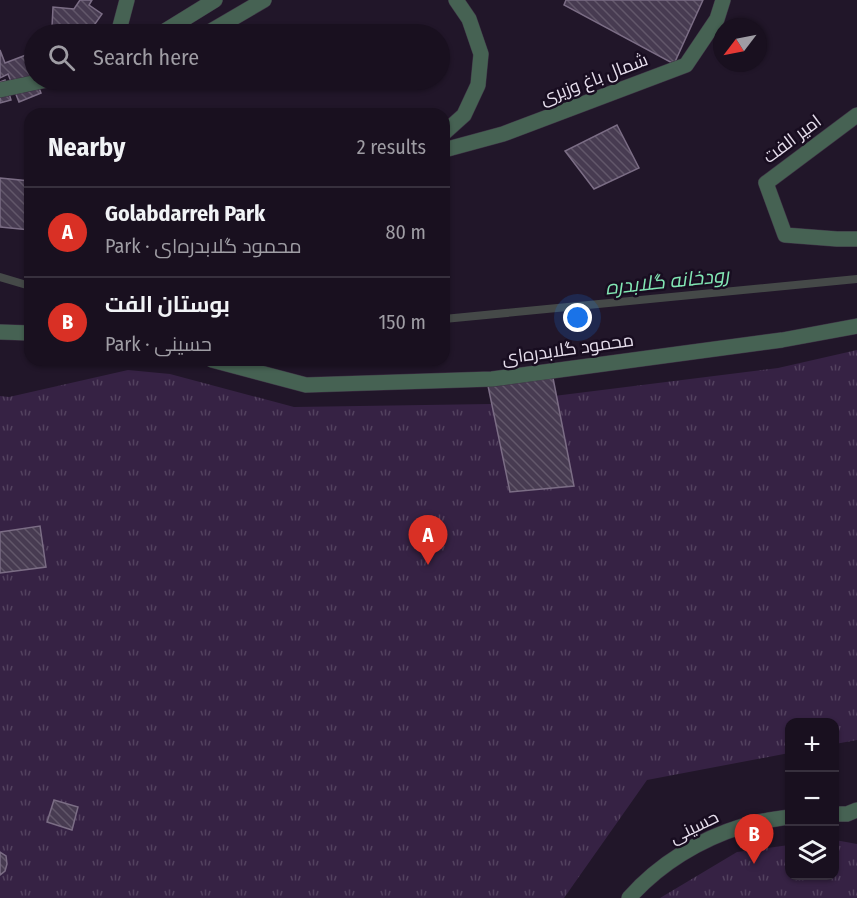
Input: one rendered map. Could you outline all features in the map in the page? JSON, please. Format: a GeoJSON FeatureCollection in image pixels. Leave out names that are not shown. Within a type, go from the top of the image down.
{"type":"FeatureCollection","features":[{"type":"Feature","properties":{"kind":"street"},"geometry":{"type":"LineString","coordinates":[[121,24],[127,0]]}},
{"type":"Feature","properties":{"kind":"street"},"geometry":{"type":"LineString","coordinates":[[176,24],[215,0]]}},
{"type":"Feature","properties":{"kind":"street"},"geometry":{"type":"LineString","coordinates":[[223,24],[264,0]]}},
{"type":"Feature","properties":{"kind":"street"},"geometry":{"type":"LineString","coordinates":[[450,128],[464,115],[478,85],[481,54],[470,19],[456,0]]}},
{"type":"Feature","properties":{"kind":"street","name":"شمال باغ وزیری"},"geometry":{"type":"LineString","coordinates":[[450,148],[503,134],[686,65],[717,18],[723,0]]}},
{"type":"Feature","properties":{"kind":"street"},"geometry":{"type":"LineString","coordinates":[[0,90],[24,85]]}},
{"type":"Feature","properties":{"kind":"street","name":"امیر الفت"},"geometry":{"type":"LineString","coordinates":[[857,115],[766,183],[785,235],[857,239]]}},
{"type":"Feature","properties":{"kind":"street","name":"محمود گلابدره‌ای"},"geometry":{"type":"LineString","coordinates":[[235,366],[306,385],[492,379],[782,340],[857,326]]}},
{"type":"Feature","properties":{"kind":"street"},"geometry":{"type":"LineString","coordinates":[[0,332],[24,333]]}},
{"type":"Feature","properties":{"kind":"street","name":"حسینی"},"geometry":{"type":"LineString","coordinates":[[629,898],[642,883],[669,861],[702,842],[743,826],[785,817]]}},
{"type":"Feature","properties":{"kind":"green space"},"geometry":{"type":"Polygon","coordinates":[[[857,350],[857,740],[839,743],[839,718],[785,718],[785,754],[647,780],[564,898],[0,898],[0,396],[9,397],[128,370],[170,374],[294,407],[491,404],[778,368],[857,350]]]}},
{"type":"Feature","properties":{"kind":"green space"},"geometry":{"type":"Polygon","coordinates":[[[839,841],[857,844],[857,898],[660,898],[737,852],[785,846],[785,880],[839,880],[839,841]]]}},
{"type":"Feature","properties":{"kind":"building"},"geometry":{"type":"Polygon","coordinates":[[[80,0],[92,0],[89,5],[102,14],[95,24],[52,24],[53,7],[74,9],[80,0]]]}},
{"type":"Feature","properties":{"kind":"building"},"geometry":{"type":"Polygon","coordinates":[[[566,0],[703,0],[674,64],[564,5],[566,0]]]}},
{"type":"Feature","properties":{"kind":"building"},"geometry":{"type":"Polygon","coordinates":[[[0,50],[5,63],[24,56],[24,90],[40,90],[41,93],[19,102],[8,74],[0,78],[0,50]]]}},
{"type":"Feature","properties":{"kind":"building"},"geometry":{"type":"Polygon","coordinates":[[[5,80],[11,100],[0,103],[0,82],[5,80]]]}},
{"type":"Feature","properties":{"kind":"building"},"geometry":{"type":"Polygon","coordinates":[[[617,125],[639,168],[594,189],[565,151],[617,125]]]}},
{"type":"Feature","properties":{"kind":"building"},"geometry":{"type":"Polygon","coordinates":[[[0,178],[24,180],[24,229],[0,227],[0,178]]]}},
{"type":"Feature","properties":{"kind":"building"},"geometry":{"type":"Polygon","coordinates":[[[553,378],[574,486],[510,492],[488,386],[553,378]]]}},
{"type":"Feature","properties":{"kind":"building"},"geometry":{"type":"Polygon","coordinates":[[[40,526],[46,567],[0,573],[0,532],[40,526]]]}},
{"type":"Feature","properties":{"kind":"building"},"geometry":{"type":"Polygon","coordinates":[[[54,800],[78,807],[72,830],[47,822],[54,800]]]}},
{"type":"Feature","properties":{"kind":"building"},"geometry":{"type":"Polygon","coordinates":[[[0,852],[6,856],[7,864],[5,871],[0,875],[0,852]]]}},
{"type":"Feature","properties":{"kind":"waterway","name":"رودخانه گلابدره"},"geometry":{"type":"LineString","coordinates":[[0,277],[24,284]]}},
{"type":"Feature","properties":{"kind":"waterway","name":"رودخانه گلابدره"},"geometry":{"type":"LineString","coordinates":[[450,318],[857,279]]}},
{"type":"Feature","properties":{"kind":"place","name":"Golabdarreh Park"},"geometry":{"type":"Point","coordinates":[428,565]}},
{"type":"Feature","properties":{"kind":"place","name":"بوستان الفت"},"geometry":{"type":"Point","coordinates":[754,864]}}]}
